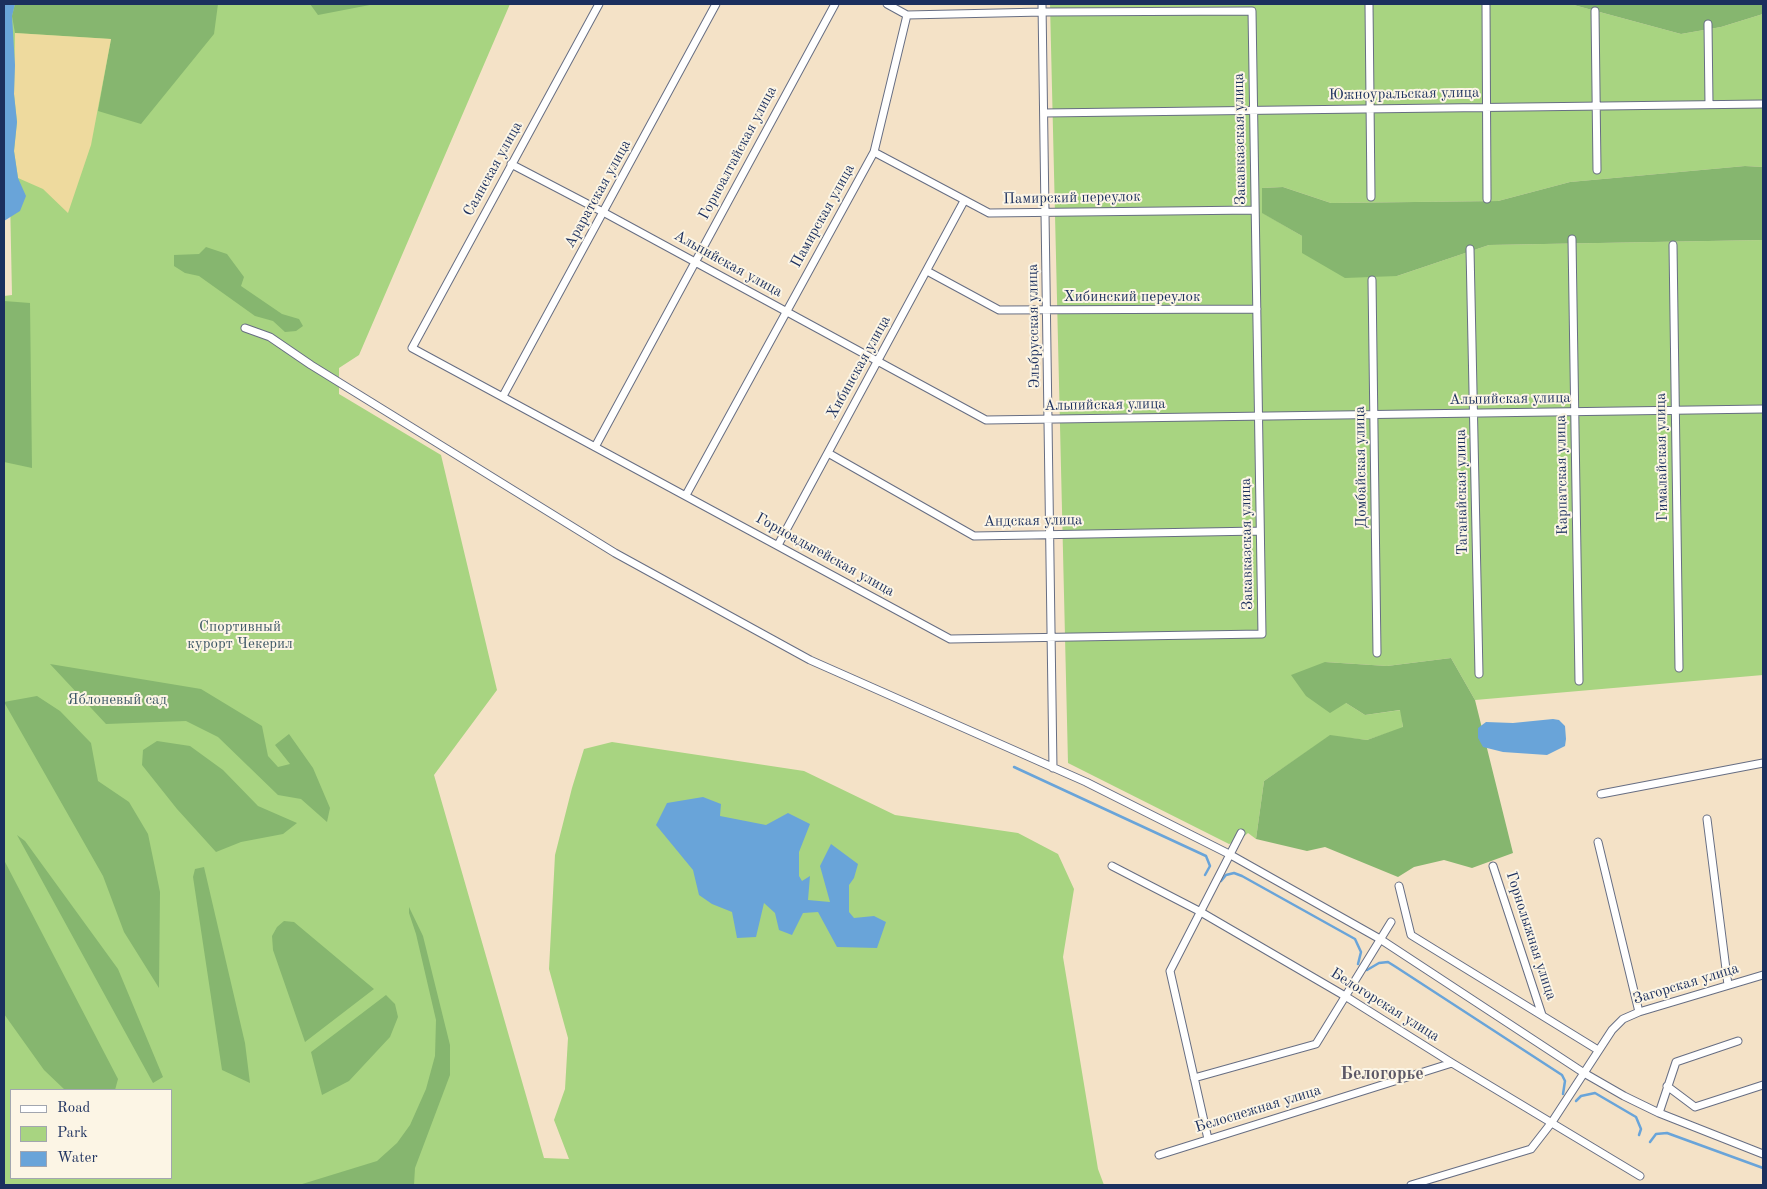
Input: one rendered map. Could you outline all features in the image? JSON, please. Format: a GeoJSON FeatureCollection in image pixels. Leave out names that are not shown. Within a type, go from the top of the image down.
{"type":"FeatureCollection","features":[{"type":"Feature","properties":{"kind":"street","name":"Саянская улица"},"geometry":{"type":"LineString","coordinates":[[412,348],[599,4]]}},
{"type":"Feature","properties":{"kind":"street","name":"Араратская улица"},"geometry":{"type":"LineString","coordinates":[[503,396],[716,4]]}},
{"type":"Feature","properties":{"kind":"street","name":"Горноалтайская улица"},"geometry":{"type":"LineString","coordinates":[[595,447],[835,4]]}},
{"type":"Feature","properties":{"kind":"street"},"geometry":{"type":"LineString","coordinates":[[887,4],[907,15]]}},
{"type":"Feature","properties":{"kind":"street"},"geometry":{"type":"LineString","coordinates":[[1369,4],[1371,197]]}},
{"type":"Feature","properties":{"kind":"street"},"geometry":{"type":"LineString","coordinates":[[1486,4],[1487,199]]}},
{"type":"Feature","properties":{"kind":"street","name":"Закавказская улица"},"geometry":{"type":"LineString","coordinates":[[907,15],[1042,8],[1252,11],[1262,634]]}},
{"type":"Feature","properties":{"kind":"street","name":"Эльбрусская улица"},"geometry":{"type":"LineString","coordinates":[[1042,8],[1053,768]]}},
{"type":"Feature","properties":{"kind":"street"},"geometry":{"type":"LineString","coordinates":[[1595,11],[1597,170]]}},
{"type":"Feature","properties":{"kind":"street","name":"Памирская улица"},"geometry":{"type":"LineString","coordinates":[[686,495],[874,152],[907,15]]}},
{"type":"Feature","properties":{"kind":"street"},"geometry":{"type":"LineString","coordinates":[[1708,24],[1709,104]]}},
{"type":"Feature","properties":{"kind":"street","name":"Южноуральская улица"},"geometry":{"type":"LineString","coordinates":[[1044,113],[1763,104]]}},
{"type":"Feature","properties":{"kind":"street","name":"Памирский переулок"},"geometry":{"type":"LineString","coordinates":[[874,152],[989,213],[1255,210]]}},
{"type":"Feature","properties":{"kind":"street","name":"Альпийская улица"},"geometry":{"type":"LineString","coordinates":[[511,164],[604,212],[877,363],[986,420],[1763,408]]}},
{"type":"Feature","properties":{"kind":"street","name":"Хибинская улица"},"geometry":{"type":"LineString","coordinates":[[778,545],[964,201]]}},
{"type":"Feature","properties":{"kind":"street","name":"Карпатская улица"},"geometry":{"type":"LineString","coordinates":[[1572,239],[1579,681]]}},
{"type":"Feature","properties":{"kind":"street","name":"Гималайская улица"},"geometry":{"type":"LineString","coordinates":[[1672,245],[1679,668]]}},
{"type":"Feature","properties":{"kind":"street","name":"Таганайская улица"},"geometry":{"type":"LineString","coordinates":[[1470,249],[1479,674]]}},
{"type":"Feature","properties":{"kind":"street","name":"Хибинский переулок"},"geometry":{"type":"LineString","coordinates":[[927,272],[999,310],[1257,309]]}},
{"type":"Feature","properties":{"kind":"street","name":"Домбайская улица"},"geometry":{"type":"LineString","coordinates":[[1372,280],[1377,653]]}},
{"type":"Feature","properties":{"kind":"street"},"geometry":{"type":"LineString","coordinates":[[245,328],[270,337],[311,365],[615,553],[802,656],[1053,768],[1229,854],[1380,939],[1624,1096],[1658,1113],[1763,1154]]}},
{"type":"Feature","properties":{"kind":"street","name":"Горноадыгейская улица"},"geometry":{"type":"LineString","coordinates":[[412,348],[950,639],[1262,634]]}},
{"type":"Feature","properties":{"kind":"street","name":"Андская улица"},"geometry":{"type":"LineString","coordinates":[[828,453],[974,536],[1260,531]]}},
{"type":"Feature","properties":{"kind":"street"},"geometry":{"type":"LineString","coordinates":[[1600,794],[1763,764]]}},
{"type":"Feature","properties":{"kind":"street"},"geometry":{"type":"LineString","coordinates":[[1707,819],[1728,985]]}},
{"type":"Feature","properties":{"kind":"street"},"geometry":{"type":"LineString","coordinates":[[1208,1139],[1170,971],[1241,833]]}},
{"type":"Feature","properties":{"kind":"street"},"geometry":{"type":"LineString","coordinates":[[1598,842],[1639,1012]]}},
{"type":"Feature","properties":{"kind":"street","name":"Белогорская улица"},"geometry":{"type":"LineString","coordinates":[[1112,866],[1200,911],[1345,996],[1640,1176]]}},
{"type":"Feature","properties":{"kind":"street","name":"Горнолыжная улица"},"geometry":{"type":"LineString","coordinates":[[1493,866],[1542,1015]]}},
{"type":"Feature","properties":{"kind":"street","name":"Горнолыжная улица"},"geometry":{"type":"LineString","coordinates":[[1399,886],[1411,935],[1598,1050]]}},
{"type":"Feature","properties":{"kind":"street"},"geometry":{"type":"LineString","coordinates":[[1194,1078],[1316,1044],[1391,922]]}},
{"type":"Feature","properties":{"kind":"street","name":"Загорская улица"},"geometry":{"type":"LineString","coordinates":[[1411,1185],[1531,1149],[1552,1122],[1598,1050],[1623,1019],[1639,1012],[1763,975]]}},
{"type":"Feature","properties":{"kind":"street"},"geometry":{"type":"LineString","coordinates":[[1658,1113],[1676,1062],[1738,1041]]}},
{"type":"Feature","properties":{"kind":"street","name":"Белоснежная улица"},"geometry":{"type":"LineString","coordinates":[[1158,1155],[1452,1063]]}},
{"type":"Feature","properties":{"kind":"street"},"geometry":{"type":"LineString","coordinates":[[1667,1086],[1695,1107],[1763,1085]]}},
{"type":"Feature","properties":{"kind":"green space","name":"Спортивный курорт Чекерил"},"geometry":{"type":"Polygon","coordinates":[[[6,4],[510,4],[359,355],[339,368],[339,394],[441,455],[497,690],[434,775],[544,1158],[569,1159],[554,1120],[565,1089],[568,1038],[549,969],[555,855],[584,749],[612,742],[804,771],[895,815],[1018,833],[1058,854],[1074,889],[1063,957],[1098,1169],[1104,1185],[4,1185],[4,296],[12,295],[6,4]]]}},
{"type":"Feature","properties":{"kind":"green space"},"geometry":{"type":"Polygon","coordinates":[[[15,4],[218,4],[214,34],[141,124],[98,111],[111,39],[15,33],[12,16],[15,4]]]}},
{"type":"Feature","properties":{"kind":"green space"},"geometry":{"type":"Polygon","coordinates":[[[310,4],[375,4],[318,15],[310,4]]]}},
{"type":"Feature","properties":{"kind":"green space"},"geometry":{"type":"Polygon","coordinates":[[[1050,4],[1570,4],[1681,34],[1721,27],[1763,14],[1763,167],[1745,166],[1570,182],[1498,201],[1331,203],[1283,187],[1262,188],[1263,213],[1302,236],[1397,276],[1489,245],[1763,240],[1763,675],[1475,700],[1451,658],[1387,666],[1325,662],[1346,703],[1365,715],[1401,710],[1403,728],[1367,740],[1330,736],[1264,781],[1256,839],[1248,833],[1238,841],[1229,844],[1068,763],[1050,4]]]}},
{"type":"Feature","properties":{"kind":"green space"},"geometry":{"type":"Polygon","coordinates":[[[1570,4],[1763,4],[1763,14],[1721,27],[1681,34],[1570,4]]]}},
{"type":"Feature","properties":{"kind":"green space"},"geometry":{"type":"Polygon","coordinates":[[[1745,166],[1763,167],[1763,240],[1489,245],[1397,276],[1345,278],[1302,253],[1302,236],[1262,213],[1262,188],[1283,187],[1331,203],[1498,201],[1570,182],[1745,166]]]}},
{"type":"Feature","properties":{"kind":"green space"},"geometry":{"type":"Polygon","coordinates":[[[206,247],[227,254],[244,277],[241,286],[282,314],[299,319],[303,326],[296,331],[285,332],[273,321],[255,316],[199,276],[185,273],[174,266],[174,255],[199,254],[206,247]]]}},
{"type":"Feature","properties":{"kind":"green space"},"geometry":{"type":"Polygon","coordinates":[[[4,301],[30,303],[32,468],[4,462],[4,301]]]}},
{"type":"Feature","properties":{"kind":"green space"},"geometry":{"type":"Polygon","coordinates":[[[1451,658],[1475,700],[1513,853],[1472,868],[1444,860],[1414,867],[1398,877],[1325,847],[1307,851],[1256,839],[1264,781],[1330,735],[1367,740],[1403,727],[1400,710],[1365,715],[1346,703],[1330,713],[1306,696],[1291,675],[1325,662],[1387,666],[1451,658]]]}},
{"type":"Feature","properties":{"kind":"green space","name":"Яблоневый сад"},"geometry":{"type":"Polygon","coordinates":[[[50,664],[201,689],[262,726],[268,756],[278,767],[290,764],[275,745],[289,734],[313,768],[330,808],[327,822],[301,799],[278,795],[218,737],[186,721],[106,724],[50,664]]]}},
{"type":"Feature","properties":{"kind":"green space"},"geometry":{"type":"Polygon","coordinates":[[[37,696],[60,711],[91,743],[98,781],[129,802],[148,834],[160,892],[159,988],[124,932],[103,876],[4,702],[37,696]]]}},
{"type":"Feature","properties":{"kind":"green space","name":"Яблоневый сад"},"geometry":{"type":"Polygon","coordinates":[[[157,741],[190,746],[223,770],[258,806],[297,823],[283,834],[241,842],[216,852],[177,809],[142,765],[143,750],[157,741]]]}},
{"type":"Feature","properties":{"kind":"green space"},"geometry":{"type":"Polygon","coordinates":[[[17,835],[25,841],[118,969],[163,1077],[153,1083],[17,835]]]}},
{"type":"Feature","properties":{"kind":"green space"},"geometry":{"type":"Polygon","coordinates":[[[4,860],[118,1079],[115,1089],[64,1089],[44,1070],[4,1014],[4,860]]]}},
{"type":"Feature","properties":{"kind":"green space"},"geometry":{"type":"Polygon","coordinates":[[[204,867],[245,1043],[250,1083],[222,1070],[193,877],[195,869],[204,867]]]}},
{"type":"Feature","properties":{"kind":"green space"},"geometry":{"type":"Polygon","coordinates":[[[409,907],[423,936],[450,1045],[450,1075],[415,1168],[414,1185],[299,1185],[377,1161],[397,1143],[410,1125],[426,1089],[435,1056],[436,1020],[409,907]]]}},
{"type":"Feature","properties":{"kind":"green space"},"geometry":{"type":"Polygon","coordinates":[[[284,921],[294,922],[374,989],[305,1042],[273,950],[272,936],[277,927],[284,921]]]}},
{"type":"Feature","properties":{"kind":"green space"},"geometry":{"type":"Polygon","coordinates":[[[386,995],[395,1004],[398,1017],[390,1037],[349,1081],[322,1095],[311,1052],[386,995]]]}},
{"type":"Feature","properties":{"kind":"sand"},"geometry":{"type":"Polygon","coordinates":[[[15,33],[111,39],[91,145],[68,213],[43,189],[18,178],[14,151],[17,122],[14,94],[15,33]]]}},
{"type":"Feature","properties":{"kind":"water"},"geometry":{"type":"Polygon","coordinates":[[[4,4],[15,4],[12,16],[15,65],[14,94],[17,122],[14,151],[18,178],[26,196],[20,211],[4,221],[4,4]]]}},
{"type":"Feature","properties":{"kind":"water"},"geometry":{"type":"Polygon","coordinates":[[[1559,720],[1565,726],[1565,746],[1547,755],[1503,752],[1483,747],[1478,738],[1478,728],[1486,722],[1513,723],[1559,720]]]}},
{"type":"Feature","properties":{"kind":"water"},"geometry":{"type":"Polygon","coordinates":[[[703,797],[721,804],[720,816],[766,825],[788,813],[810,824],[799,852],[799,876],[802,881],[810,876],[808,900],[830,902],[820,866],[831,844],[858,864],[854,878],[849,885],[849,912],[854,918],[874,916],[886,922],[877,948],[837,947],[818,912],[803,913],[792,935],[779,930],[775,913],[764,903],[756,937],[737,938],[732,912],[712,904],[699,895],[693,870],[656,825],[667,803],[703,797]]]}},
{"type":"Feature","properties":{"kind":"waterway"},"geometry":{"type":"LineString","coordinates":[[1014,767],[1206,856],[1210,866],[1205,875]]}},
{"type":"Feature","properties":{"kind":"waterway"},"geometry":{"type":"LineString","coordinates":[[1221,881],[1226,875],[1234,873],[1242,876],[1355,939],[1361,952],[1358,964]]}},
{"type":"Feature","properties":{"kind":"waterway"},"geometry":{"type":"LineString","coordinates":[[1367,970],[1379,963],[1388,962],[1396,967],[1562,1075],[1565,1081],[1563,1094]]}},
{"type":"Feature","properties":{"kind":"waterway"},"geometry":{"type":"LineString","coordinates":[[1576,1101],[1581,1096],[1595,1093],[1636,1117],[1641,1129],[1639,1135]]}},
{"type":"Feature","properties":{"kind":"waterway"},"geometry":{"type":"LineString","coordinates":[[1650,1142],[1656,1134],[1667,1133],[1763,1168]]}},
{"type":"Feature","properties":{"kind":"district","name":"Белогорье"},"geometry":{"type":"Point","coordinates":[1382,1074]}}]}
